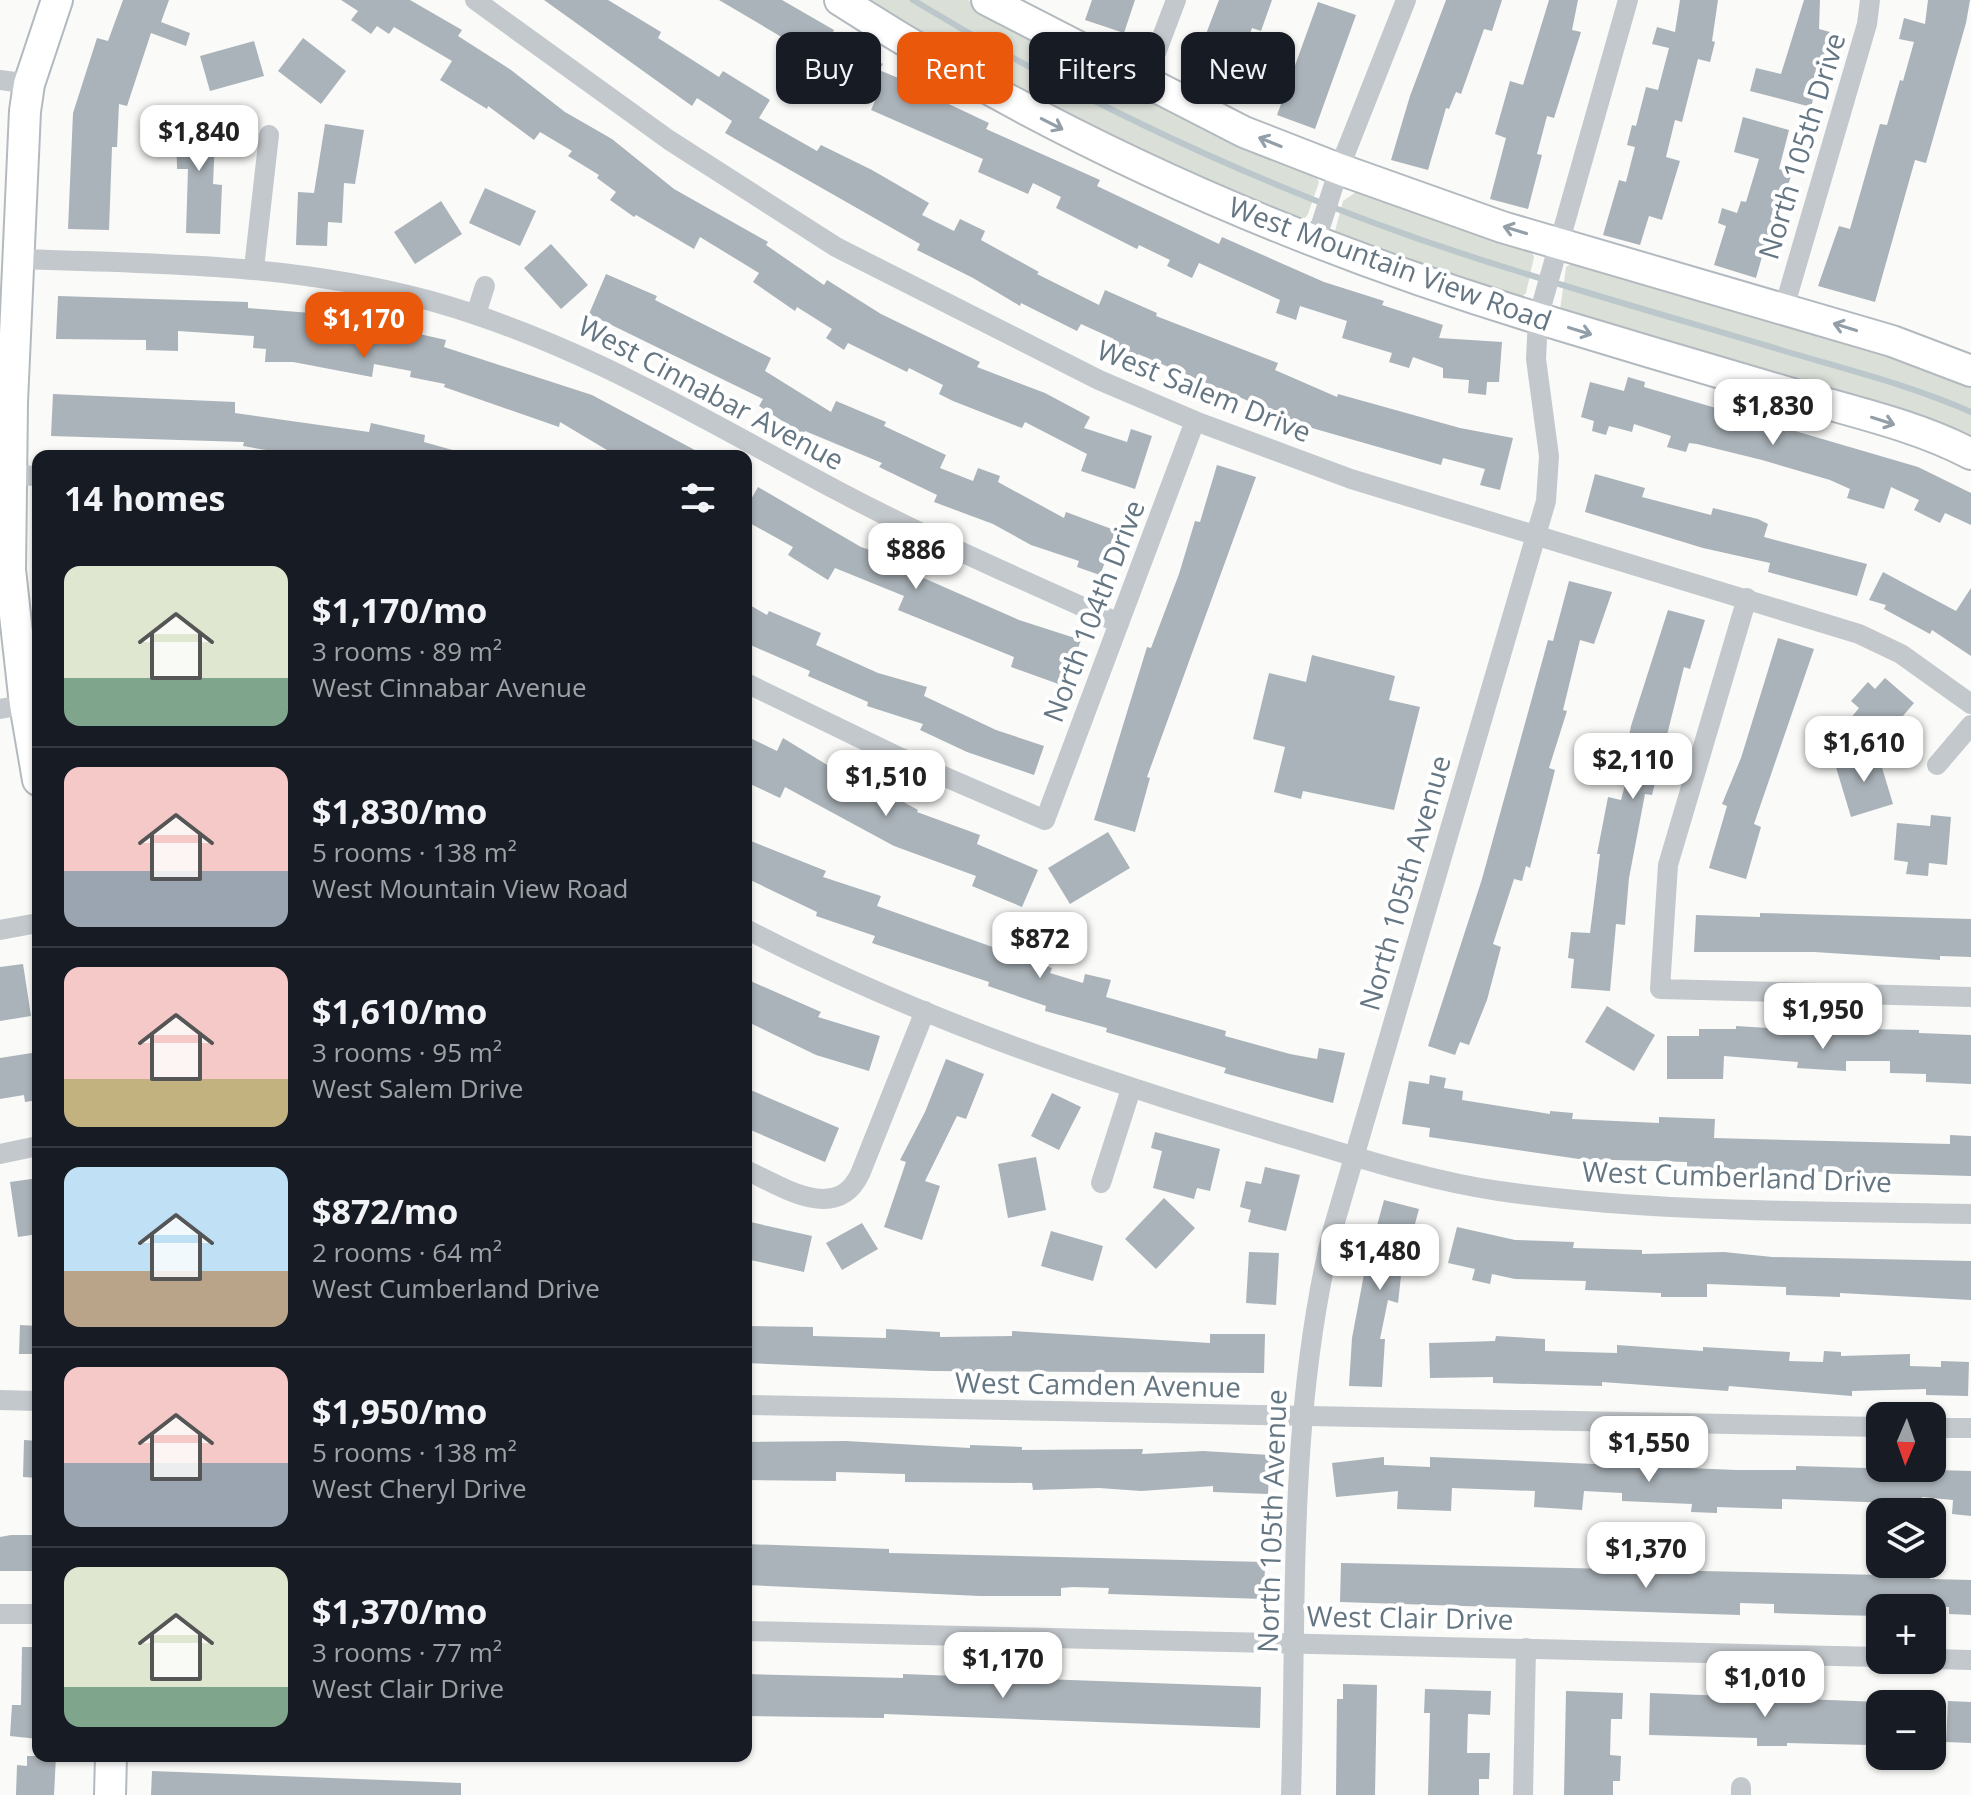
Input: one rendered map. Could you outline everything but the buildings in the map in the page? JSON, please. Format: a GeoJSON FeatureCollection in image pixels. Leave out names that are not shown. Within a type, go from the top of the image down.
{"type":"FeatureCollection","features":[{"type":"Feature","properties":{"kind":"street"},"geometry":{"type":"LineString","coordinates":[[32,754],[21,705],[10,570],[24,475],[14,82],[57,0]]}},
{"type":"Feature","properties":{"kind":"street","name":"West Salem Drive"},"geometry":{"type":"LineString","coordinates":[[475,0],[669,140],[836,247],[1006,336],[1195,421],[1351,479],[1859,634],[1901,654],[1971,704]]}},
{"type":"Feature","properties":{"kind":"street","name":"West Mountain View Road"},"geometry":{"type":"LineString","coordinates":[[840,0],[893,34],[1049,123],[1181,187],[1315,243],[1435,286],[1882,420],[1971,454]]}},
{"type":"Feature","properties":{"kind":"street"},"geometry":{"type":"LineString","coordinates":[[987,0],[1049,32]]}},
{"type":"Feature","properties":{"kind":"street"},"geometry":{"type":"LineString","coordinates":[[1164,32],[1176,0]]}},
{"type":"Feature","properties":{"kind":"street"},"geometry":{"type":"LineString","coordinates":[[1315,243],[1339,169],[1406,0]]}},
{"type":"Feature","properties":{"kind":"street","name":"North 105th Avenue"},"geometry":{"type":"LineString","coordinates":[[1291,1795],[1302,1418],[1309,1345],[1324,1264],[1546,501],[1549,456],[1536,359],[1538,318],[1628,0]]}},
{"type":"Feature","properties":{"kind":"street","name":"North 105th Drive"},"geometry":{"type":"LineString","coordinates":[[1784,308],[1867,24],[1870,0]]}},
{"type":"Feature","properties":{"kind":"street"},"geometry":{"type":"LineString","coordinates":[[1165,92],[1244,132],[1339,169],[1557,243],[1892,341],[1971,371]]}},
{"type":"Feature","properties":{"kind":"street"},"geometry":{"type":"LineString","coordinates":[[254,268],[269,135]]}},
{"type":"Feature","properties":{"kind":"street","name":"West Cinnabar Avenue"},"geometry":{"type":"LineString","coordinates":[[18,259],[254,268],[382,289],[476,314],[619,371],[892,519],[1119,623]]}},
{"type":"Feature","properties":{"kind":"street"},"geometry":{"type":"LineString","coordinates":[[476,314],[485,286]]}},
{"type":"Feature","properties":{"kind":"street","name":"North 104th Drive"},"geometry":{"type":"LineString","coordinates":[[752,686],[899,757],[1045,820],[1195,421]]}},
{"type":"Feature","properties":{"kind":"street"},"geometry":{"type":"LineString","coordinates":[[1747,598],[1668,865],[1660,989],[1971,997]]}},
{"type":"Feature","properties":{"kind":"street"},"geometry":{"type":"LineString","coordinates":[[1937,765],[1971,725]]}},
{"type":"Feature","properties":{"kind":"street"},"geometry":{"type":"LineString","coordinates":[[0,930],[32,924]]}},
{"type":"Feature","properties":{"kind":"street","name":"West Cumberland Drive"},"geometry":{"type":"LineString","coordinates":[[752,932],[925,1011],[1131,1089],[1354,1155],[1496,1190],[1648,1207],[1971,1214]]}},
{"type":"Feature","properties":{"kind":"street"},"geometry":{"type":"LineString","coordinates":[[752,1173],[815,1200],[848,1193],[860,1174],[925,1011]]}},
{"type":"Feature","properties":{"kind":"street"},"geometry":{"type":"LineString","coordinates":[[1101,1183],[1131,1089]]}},
{"type":"Feature","properties":{"kind":"street"},"geometry":{"type":"LineString","coordinates":[[0,1154],[32,1147]]}},
{"type":"Feature","properties":{"kind":"street"},"geometry":{"type":"LineString","coordinates":[[0,1400],[32,1401]]}},
{"type":"Feature","properties":{"kind":"street","name":"West Camden Avenue"},"geometry":{"type":"LineString","coordinates":[[752,1405],[1866,1427]]}},
{"type":"Feature","properties":{"kind":"street"},"geometry":{"type":"LineString","coordinates":[[1946,1428],[1971,1428]]}},
{"type":"Feature","properties":{"kind":"street"},"geometry":{"type":"LineString","coordinates":[[0,1614],[32,1614]]}},
{"type":"Feature","properties":{"kind":"street","name":"West Clair Drive"},"geometry":{"type":"LineString","coordinates":[[752,1631],[1866,1657]]}},
{"type":"Feature","properties":{"kind":"street"},"geometry":{"type":"LineString","coordinates":[[1523,1795],[1526,1648]]}},
{"type":"Feature","properties":{"kind":"street"},"geometry":{"type":"LineString","coordinates":[[1946,1659],[1971,1660]]}},
{"type":"Feature","properties":{"kind":"street"},"geometry":{"type":"LineString","coordinates":[[110,1795],[111,1762]]}},
{"type":"Feature","properties":{"kind":"shaded area"},"geometry":{"type":"Polygon","coordinates":[[[853,0],[968,0],[1029,34],[1029,98],[1013,89],[1013,32],[910,32],[853,0]]]}},
{"type":"Feature","properties":{"kind":"shaded area"},"geometry":{"type":"Polygon","coordinates":[[[1165,99],[1312,170],[1319,182],[1302,222],[1131,155],[1040,104],[1165,104],[1165,99]]]}},
{"type":"Feature","properties":{"kind":"shaded area"},"geometry":{"type":"Polygon","coordinates":[[[1359,190],[1529,247],[1534,257],[1526,293],[1515,302],[1334,235],[1343,201],[1359,190]]]}},
{"type":"Feature","properties":{"kind":"shaded area"},"geometry":{"type":"Polygon","coordinates":[[[1574,262],[1924,363],[1971,382],[1971,448],[1560,310],[1566,267],[1574,262]]]}},
{"type":"Feature","properties":{"kind":"waterway"},"geometry":{"type":"LineString","coordinates":[[913,0],[1058,82],[1133,120],[1285,188],[1362,218],[1520,272],[1901,386],[1971,412]]}}]}
